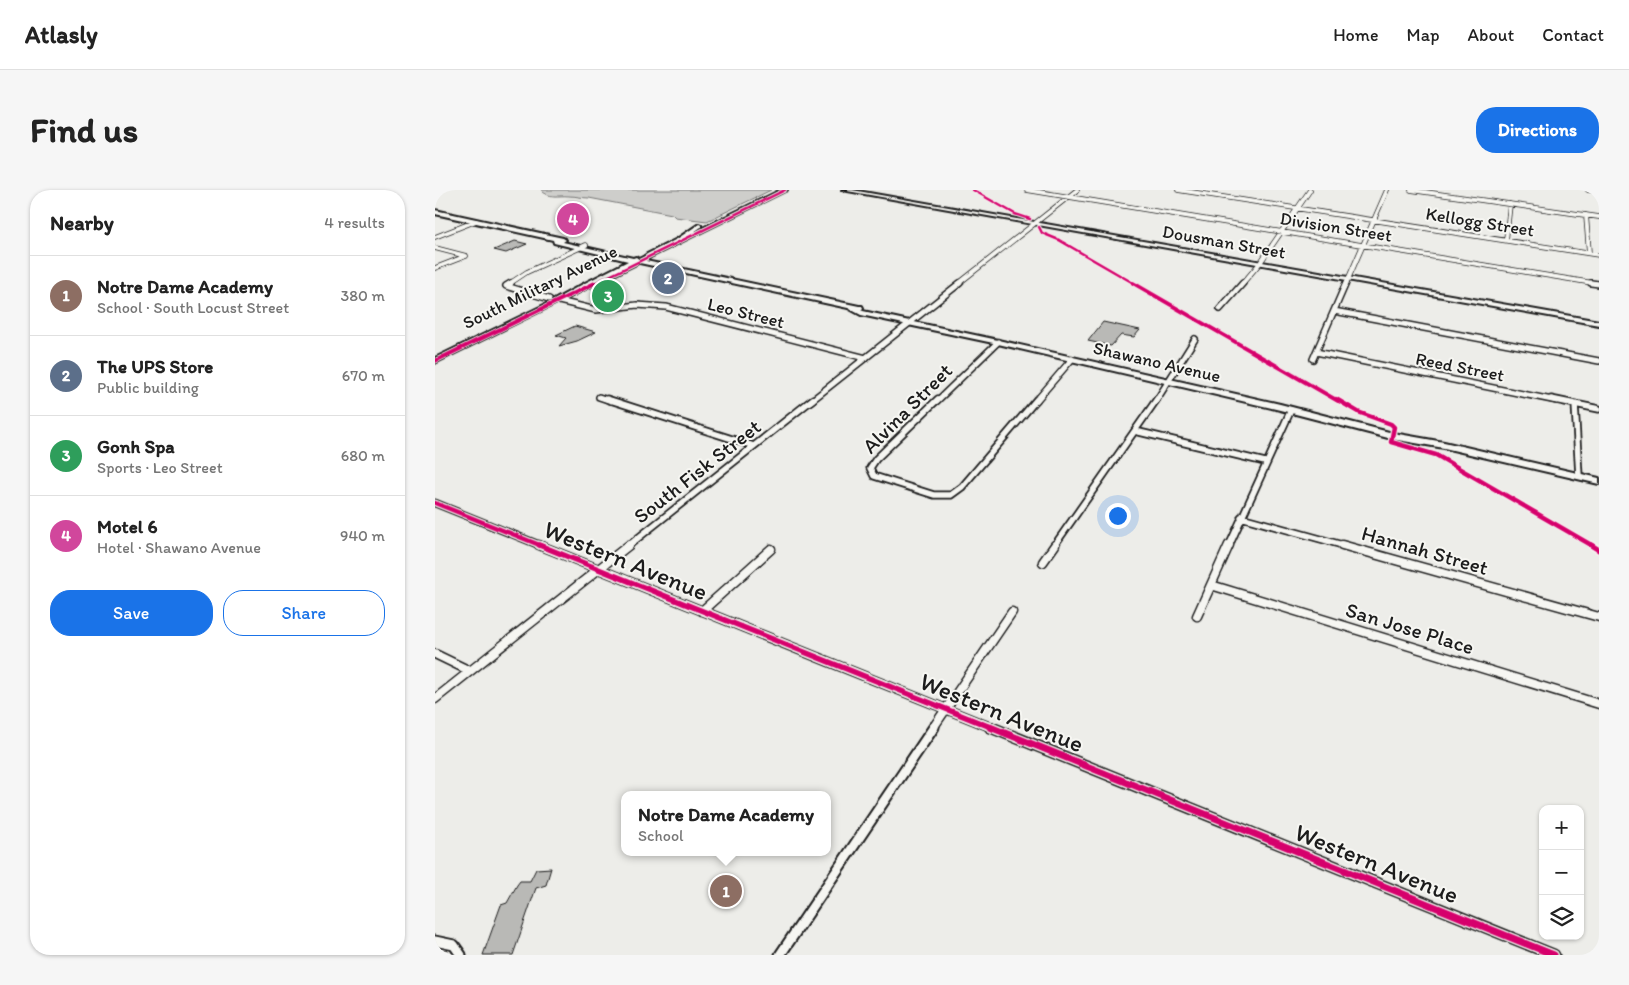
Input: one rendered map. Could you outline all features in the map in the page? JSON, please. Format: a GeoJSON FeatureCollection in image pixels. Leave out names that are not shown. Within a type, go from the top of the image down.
{"type":"FeatureCollection","features":[{"type":"Feature","properties":{"kind":"main road","name":"Shawano Avenue"},"geometry":{"type":"LineString","coordinates":[[435,212],[556,240],[556,242],[583,246],[852,308],[861,313],[954,329],[964,335],[1342,422],[1373,432],[1599,481]]}},
{"type":"Feature","properties":{"kind":"main road"},"geometry":{"type":"LineString","coordinates":[[559,301],[585,284],[679,240],[699,226]]}},
{"type":"Feature","properties":{"kind":"street"},"geometry":{"type":"LineString","coordinates":[[699,226],[774,190]]}},
{"type":"Feature","properties":{"kind":"street","name":"South Military Avenue"},"geometry":{"type":"LineString","coordinates":[[435,355],[549,299],[785,190]]}},
{"type":"Feature","properties":{"kind":"street","name":"Dousman Street"},"geometry":{"type":"LineString","coordinates":[[844,190],[1599,323]]}},
{"type":"Feature","properties":{"kind":"street","name":"Division Street"},"geometry":{"type":"LineString","coordinates":[[1027,190],[1599,284]]}},
{"type":"Feature","properties":{"kind":"street","name":"South Fisk Street"},"geometry":{"type":"LineString","coordinates":[[435,699],[1077,190]]}},
{"type":"Feature","properties":{"kind":"street","name":"Kellogg Street"},"geometry":{"type":"LineString","coordinates":[[1178,190],[1599,255]]}},
{"type":"Feature","properties":{"kind":"street"},"geometry":{"type":"LineString","coordinates":[[1223,197],[1229,190]]}},
{"type":"Feature","properties":{"kind":"street"},"geometry":{"type":"LineString","coordinates":[[1220,309],[1260,263],[1310,190]]}},
{"type":"Feature","properties":{"kind":"street"},"geometry":{"type":"LineString","coordinates":[[1313,359],[1387,190]]}},
{"type":"Feature","properties":{"kind":"street"},"geometry":{"type":"LineString","coordinates":[[1411,190],[1599,216]]}},
{"type":"Feature","properties":{"kind":"street"},"geometry":{"type":"LineString","coordinates":[[1588,190],[1599,192]]}},
{"type":"Feature","properties":{"kind":"street"},"geometry":{"type":"LineString","coordinates":[[1506,240],[1510,204]]}},
{"type":"Feature","properties":{"kind":"street"},"geometry":{"type":"LineString","coordinates":[[1586,215],[1589,253]]}},
{"type":"Feature","properties":{"kind":"street"},"geometry":{"type":"LineString","coordinates":[[435,237],[476,221]]}},
{"type":"Feature","properties":{"kind":"street"},"geometry":{"type":"LineString","coordinates":[[549,299],[506,286],[527,272],[583,246]]}},
{"type":"Feature","properties":{"kind":"street"},"geometry":{"type":"LineString","coordinates":[[435,248],[466,256],[435,268]]}},
{"type":"Feature","properties":{"kind":"street","name":"South Military Avenue"},"geometry":{"type":"LineString","coordinates":[[435,361],[559,301]]}},
{"type":"Feature","properties":{"kind":"street","name":"Leo Street"},"geometry":{"type":"LineString","coordinates":[[559,301],[596,310],[637,305],[666,307],[866,358]]}},
{"type":"Feature","properties":{"kind":"street"},"geometry":{"type":"LineString","coordinates":[[1334,311],[1599,361]]}},
{"type":"Feature","properties":{"kind":"street"},"geometry":{"type":"LineString","coordinates":[[1043,562],[1169,382],[1195,339]]}},
{"type":"Feature","properties":{"kind":"street","name":"Alvina Street"},"geometry":{"type":"LineString","coordinates":[[998,342],[876,459],[870,468],[874,476],[934,495],[951,494],[962,487],[1072,359]]}},
{"type":"Feature","properties":{"kind":"street","name":"Reed Street"},"geometry":{"type":"LineString","coordinates":[[1317,352],[1599,409]]}},
{"type":"Feature","properties":{"kind":"street"},"geometry":{"type":"LineString","coordinates":[[599,397],[754,446]]}},
{"type":"Feature","properties":{"kind":"street"},"geometry":{"type":"LineString","coordinates":[[1575,404],[1579,476]]}},
{"type":"Feature","properties":{"kind":"street"},"geometry":{"type":"LineString","coordinates":[[1197,616],[1265,462],[1291,410]]}},
{"type":"Feature","properties":{"kind":"street"},"geometry":{"type":"LineString","coordinates":[[1135,430],[1265,462]]}},
{"type":"Feature","properties":{"kind":"street","name":"Western Avenue"},"geometry":{"type":"LineString","coordinates":[[435,503],[1554,955]]}},
{"type":"Feature","properties":{"kind":"street","name":"Hannah Street"},"geometry":{"type":"LineString","coordinates":[[1241,517],[1599,617]]}},
{"type":"Feature","properties":{"kind":"street"},"geometry":{"type":"LineString","coordinates":[[702,611],[771,549]]}},
{"type":"Feature","properties":{"kind":"street","name":"San Jose Place"},"geometry":{"type":"LineString","coordinates":[[1211,585],[1599,704]]}},
{"type":"Feature","properties":{"kind":"street"},"geometry":{"type":"LineString","coordinates":[[780,955],[1012,612]]}},
{"type":"Feature","properties":{"kind":"street"},"geometry":{"type":"LineString","coordinates":[[435,654],[470,671]]}},
{"type":"Feature","properties":{"kind":"street"},"geometry":{"type":"LineString","coordinates":[[435,941],[453,944],[460,951],[461,955]]}},
{"type":"Feature","properties":{"kind":"shaded area"},"geometry":{"type":"Polygon","coordinates":[[[541,190],[771,190],[707,221],[675,217],[672,214],[589,198],[550,196],[541,190]]]}},
{"type":"Feature","properties":{"kind":"building"},"geometry":{"type":"Polygon","coordinates":[[[515,241],[527,244],[506,253],[494,250],[515,241]]]}},
{"type":"Feature","properties":{"kind":"building"},"geometry":{"type":"Polygon","coordinates":[[[1103,322],[1140,330],[1134,337],[1121,335],[1111,346],[1088,341],[1103,322]]]}},
{"type":"Feature","properties":{"kind":"building"},"geometry":{"type":"Polygon","coordinates":[[[575,326],[596,332],[577,341],[559,346],[566,338],[556,335],[575,326]]]}},
{"type":"Feature","properties":{"kind":"building"},"geometry":{"type":"Polygon","coordinates":[[[551,868],[546,885],[536,888],[513,955],[483,955],[501,905],[507,903],[520,881],[530,881],[536,869],[551,868]]]}},
{"type":"Feature","properties":{"kind":"cycle path"},"geometry":{"type":"LineString","coordinates":[[435,361],[785,190]]}},
{"type":"Feature","properties":{"kind":"cycle path"},"geometry":{"type":"LineString","coordinates":[[973,190],[1015,214],[1030,219]]}},
{"type":"Feature","properties":{"kind":"cycle path"},"geometry":{"type":"LineString","coordinates":[[1039,227],[1042,233],[1059,240],[1358,412],[1391,424],[1394,427],[1391,442],[1436,455],[1599,550]]}},
{"type":"Feature","properties":{"kind":"cycle path"},"geometry":{"type":"LineString","coordinates":[[435,503],[1554,955]]}},
{"type":"Feature","properties":{"kind":"place","name":"Motel 6"},"geometry":{"type":"Point","coordinates":[573,219]}},
{"type":"Feature","properties":{"kind":"place","name":"The UPS Store"},"geometry":{"type":"Point","coordinates":[668,278]}},
{"type":"Feature","properties":{"kind":"place","name":"Gonh Spa"},"geometry":{"type":"Point","coordinates":[608,296]}},
{"type":"Feature","properties":{"kind":"place","name":"Notre Dame Academy"},"geometry":{"type":"Point","coordinates":[726,891]}}]}
